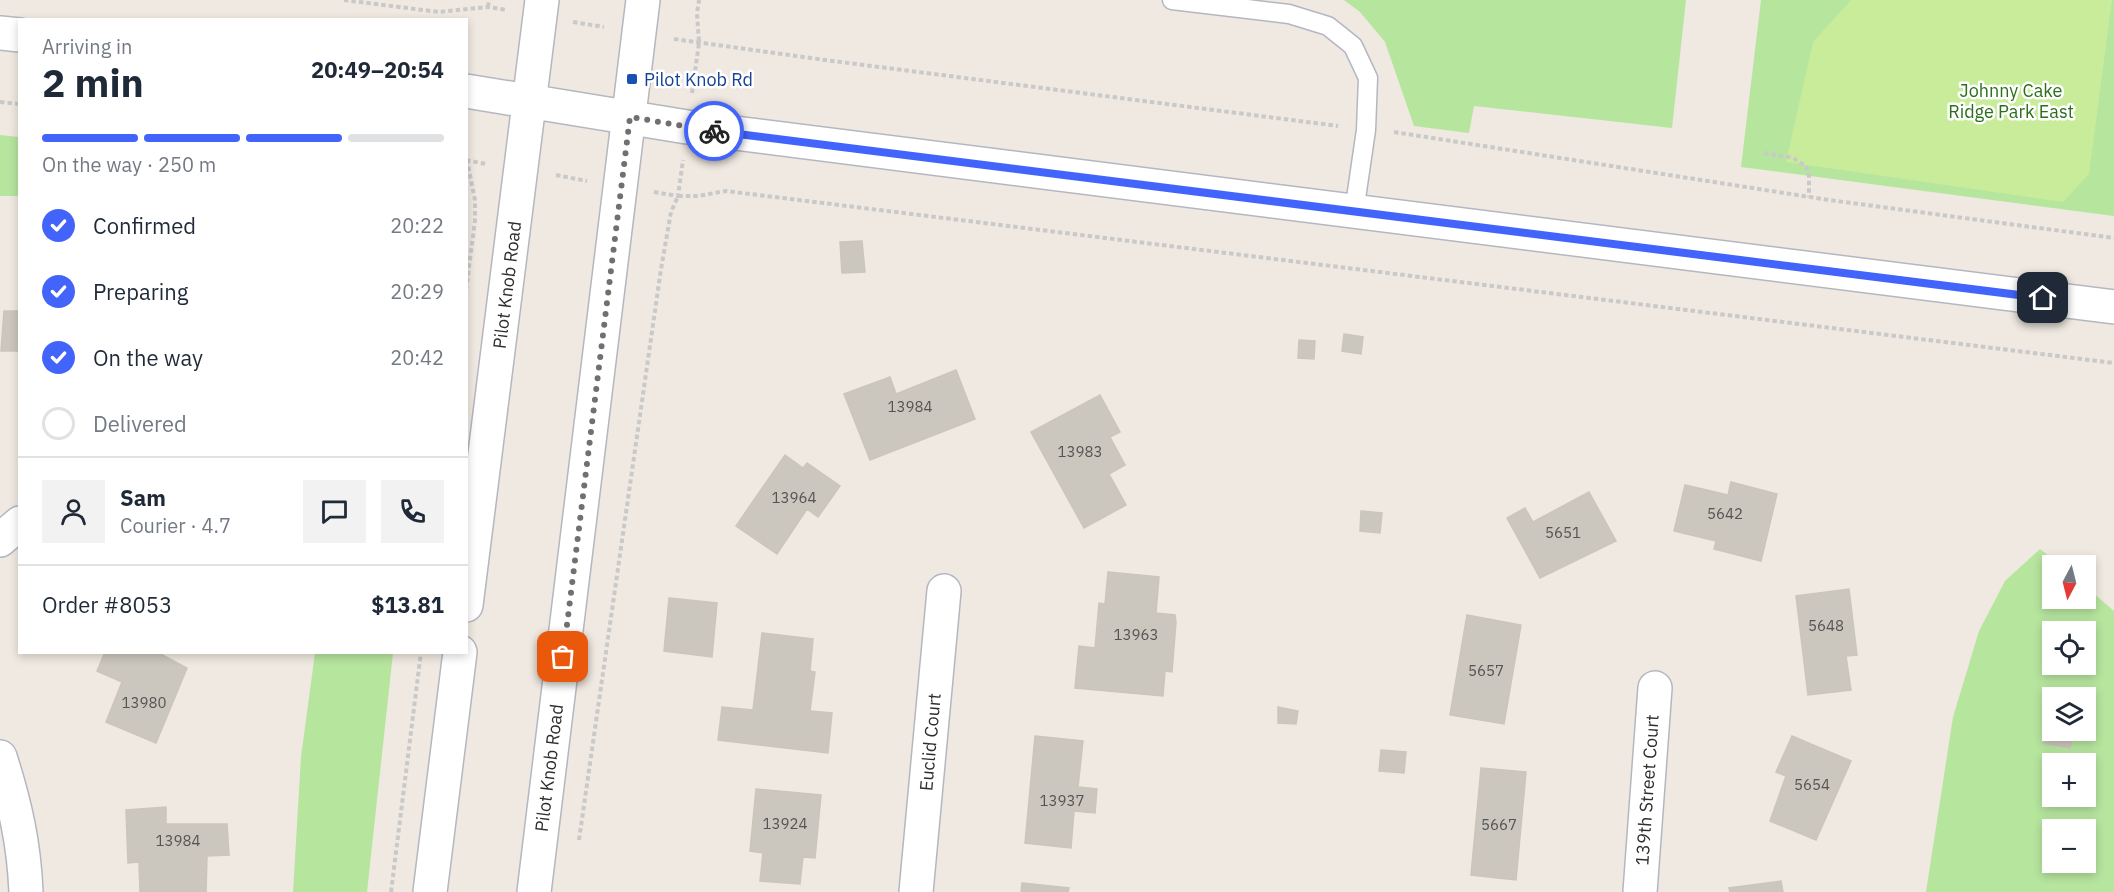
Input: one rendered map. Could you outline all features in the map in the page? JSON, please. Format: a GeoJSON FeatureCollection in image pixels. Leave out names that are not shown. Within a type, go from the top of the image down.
{"type":"FeatureCollection","features":[{"type":"Feature","properties":{"kind":"street","name":"Pilot Knob Road"},"geometry":{"type":"LineString","coordinates":[[534,892],[643,0]]}},
{"type":"Feature","properties":{"kind":"street","name":"Pilot Knob Road"},"geometry":{"type":"LineString","coordinates":[[468,589],[541,8]]}},
{"type":"Feature","properties":{"kind":"street"},"geometry":{"type":"LineString","coordinates":[[0,33],[18,35]]}},
{"type":"Feature","properties":{"kind":"street"},"geometry":{"type":"LineString","coordinates":[[468,91],[687,127],[2114,307]]}},
{"type":"Feature","properties":{"kind":"street"},"geometry":{"type":"LineString","coordinates":[[0,540],[18,525]]}},
{"type":"Feature","properties":{"kind":"street","name":"Euclid Court"},"geometry":{"type":"LineString","coordinates":[[915,892],[944,591]]}},
{"type":"Feature","properties":{"kind":"street"},"geometry":{"type":"LineString","coordinates":[[430,892],[460,654]]}},
{"type":"Feature","properties":{"kind":"street","name":"139th Street Court"},"geometry":{"type":"LineString","coordinates":[[1640,892],[1655,688]]}},
{"type":"Feature","properties":{"kind":"street"},"geometry":{"type":"LineString","coordinates":[[0,757],[16,806],[25,859],[26,892]]}},
{"type":"Feature","properties":{"kind":"lane"},"geometry":{"type":"LineString","coordinates":[[1172,0],[1289,14],[1328,26],[1353,46],[1368,78],[1366,130],[1354,212]]}},
{"type":"Feature","properties":{"kind":"path"},"geometry":{"type":"LineString","coordinates":[[344,0],[439,12],[488,7],[541,8],[639,33],[699,43],[1366,130],[1402,132],[1809,197],[2114,238]]}},
{"type":"Feature","properties":{"kind":"path"},"geometry":{"type":"LineString","coordinates":[[488,7],[489,0]]}},
{"type":"Feature","properties":{"kind":"path"},"geometry":{"type":"LineString","coordinates":[[699,0],[697,13],[699,43]]}},
{"type":"Feature","properties":{"kind":"path"},"geometry":{"type":"LineString","coordinates":[[0,102],[18,104]]}},
{"type":"Feature","properties":{"kind":"path"},"geometry":{"type":"LineString","coordinates":[[1764,153],[1793,158],[1806,166],[1809,176],[1809,197]]}},
{"type":"Feature","properties":{"kind":"path"},"geometry":{"type":"LineString","coordinates":[[468,160],[678,196],[698,196],[726,191],[2114,363]]}},
{"type":"Feature","properties":{"kind":"path"},"geometry":{"type":"LineString","coordinates":[[468,170],[475,221],[468,275]]}},
{"type":"Feature","properties":{"kind":"path"},"geometry":{"type":"LineString","coordinates":[[578,845],[662,269],[671,212],[678,196]]}},
{"type":"Feature","properties":{"kind":"path"},"geometry":{"type":"LineString","coordinates":[[391,892],[421,654]]}},
{"type":"Feature","properties":{"kind":"green space"},"geometry":{"type":"Polygon","coordinates":[[[1344,0],[1686,0],[1672,128],[1474,106],[1469,133],[1414,126],[1385,42],[1360,12],[1344,0]]]}},
{"type":"Feature","properties":{"kind":"green space","name":"Johnny Cake Ridge Park East"},"geometry":{"type":"Polygon","coordinates":[[[1761,0],[2114,0],[2114,216],[1741,167],[1761,0]]]}},
{"type":"Feature","properties":{"kind":"green space","name":"Johnny Cake Ridge Park East"},"geometry":{"type":"Polygon","coordinates":[[[1851,0],[2112,0],[2089,174],[2063,202],[1786,162],[1813,42],[1851,0]]]}},
{"type":"Feature","properties":{"kind":"green space"},"geometry":{"type":"Polygon","coordinates":[[[0,135],[18,137],[18,196],[0,196],[0,135]]]}},
{"type":"Feature","properties":{"kind":"green space"},"geometry":{"type":"Polygon","coordinates":[[[2040,549],[2048,555],[2042,555],[2042,609],[2096,609],[2096,595],[2114,611],[2114,892],[1926,892],[1953,717],[1979,631],[2005,581],[2040,549]]]}},
{"type":"Feature","properties":{"kind":"green space"},"geometry":{"type":"Polygon","coordinates":[[[315,654],[393,654],[367,892],[293,892],[301,757],[315,654]]]}},
{"type":"Feature","properties":{"kind":"building"},"geometry":{"type":"Polygon","coordinates":[[[862,241],[865,272],[842,273],[840,242],[862,241]]]}},
{"type":"Feature","properties":{"kind":"building"},"geometry":{"type":"Polygon","coordinates":[[[4,311],[18,311],[18,351],[1,351],[4,311]]]}},
{"type":"Feature","properties":{"kind":"building"},"geometry":{"type":"Polygon","coordinates":[[[1344,334],[1363,337],[1361,354],[1342,351],[1344,334]]]}},
{"type":"Feature","properties":{"kind":"building"},"geometry":{"type":"Polygon","coordinates":[[[1299,340],[1315,341],[1314,359],[1298,358],[1299,340]]]}},
{"type":"Feature","properties":{"kind":"building"},"geometry":{"type":"Polygon","coordinates":[[[956,370],[975,419],[870,460],[844,394],[890,377],[896,394],[956,370]]]}},
{"type":"Feature","properties":{"kind":"building"},"geometry":{"type":"Polygon","coordinates":[[[1100,395],[1120,432],[1110,437],[1125,465],[1109,474],[1126,505],[1084,528],[1031,432],[1100,395]]]}},
{"type":"Feature","properties":{"kind":"building"},"geometry":{"type":"Polygon","coordinates":[[[785,455],[803,468],[807,463],[840,486],[818,517],[807,509],[777,554],[736,526],[785,455]]]}},
{"type":"Feature","properties":{"kind":"building"},"geometry":{"type":"Polygon","coordinates":[[[1731,482],[1777,494],[1761,561],[1714,549],[1716,541],[1674,531],[1685,485],[1728,495],[1731,482]]]}},
{"type":"Feature","properties":{"kind":"building"},"geometry":{"type":"Polygon","coordinates":[[[1589,492],[1616,541],[1540,578],[1507,518],[1525,508],[1533,522],[1589,492]]]}},
{"type":"Feature","properties":{"kind":"building"},"geometry":{"type":"Polygon","coordinates":[[[1361,511],[1382,513],[1380,533],[1360,531],[1361,511]]]}},
{"type":"Feature","properties":{"kind":"building"},"geometry":{"type":"Polygon","coordinates":[[[1108,572],[1159,577],[1156,613],[1175,615],[1176,622],[1172,672],[1165,671],[1163,696],[1075,688],[1079,646],[1095,648],[1099,603],[1105,604],[1108,572]]]}},
{"type":"Feature","properties":{"kind":"building"},"geometry":{"type":"Polygon","coordinates":[[[1849,589],[1857,655],[1846,656],[1851,690],[1808,695],[1796,596],[1849,589]]]}},
{"type":"Feature","properties":{"kind":"building"},"geometry":{"type":"Polygon","coordinates":[[[669,598],[717,603],[712,657],[664,651],[669,598]]]}},
{"type":"Feature","properties":{"kind":"building"},"geometry":{"type":"Polygon","coordinates":[[[1467,615],[1521,625],[1504,724],[1450,715],[1467,615]]]}},
{"type":"Feature","properties":{"kind":"building"},"geometry":{"type":"Polygon","coordinates":[[[762,633],[813,639],[810,671],[815,672],[810,711],[832,713],[828,753],[718,740],[722,707],[753,710],[762,633]]]}},
{"type":"Feature","properties":{"kind":"building"},"geometry":{"type":"Polygon","coordinates":[[[104,654],[161,654],[187,668],[156,743],[106,722],[122,682],[97,671],[104,654]]]}},
{"type":"Feature","properties":{"kind":"building"},"geometry":{"type":"Polygon","coordinates":[[[1278,707],[1298,711],[1296,724],[1278,723],[1278,707]]]}},
{"type":"Feature","properties":{"kind":"building"},"geometry":{"type":"Polygon","coordinates":[[[1035,736],[1083,741],[1078,787],[1097,789],[1095,813],[1074,811],[1071,848],[1025,843],[1035,736]]]}},
{"type":"Feature","properties":{"kind":"building"},"geometry":{"type":"Polygon","coordinates":[[[1792,736],[1851,761],[1816,840],[1770,821],[1786,776],[1776,772],[1792,736]]]}},
{"type":"Feature","properties":{"kind":"building"},"geometry":{"type":"Polygon","coordinates":[[[2043,741],[2072,741],[2070,748],[2043,743],[2043,741]]]}},
{"type":"Feature","properties":{"kind":"building"},"geometry":{"type":"Polygon","coordinates":[[[1381,750],[1406,752],[1404,773],[1379,771],[1381,750]]]}},
{"type":"Feature","properties":{"kind":"building"},"geometry":{"type":"Polygon","coordinates":[[[1481,768],[1526,772],[1516,880],[1471,875],[1481,768]]]}},
{"type":"Feature","properties":{"kind":"building"},"geometry":{"type":"Polygon","coordinates":[[[756,789],[821,795],[815,858],[803,857],[800,884],[760,881],[763,853],[750,851],[756,789]]]}},
{"type":"Feature","properties":{"kind":"building"},"geometry":{"type":"Polygon","coordinates":[[[166,807],[166,824],[227,824],[229,855],[207,856],[206,892],[140,892],[139,862],[128,863],[126,810],[166,807]]]}},
{"type":"Feature","properties":{"kind":"building"},"geometry":{"type":"Polygon","coordinates":[[[1781,881],[1783,892],[1730,892],[1729,888],[1781,881]]]}},
{"type":"Feature","properties":{"kind":"building"},"geometry":{"type":"Polygon","coordinates":[[[1022,883],[1069,888],[1068,892],[1021,892],[1022,883]]]}},
{"type":"Feature","properties":{"kind":"way so far"},"geometry":{"type":"LineString","coordinates":[[563,657],[630,117],[714,131]]}},
{"type":"Feature","properties":{"kind":"place","name":"Pilot Knob Rd"},"geometry":{"type":"Point","coordinates":[632,79]}},
{"type":"Feature","properties":{"kind":"route"},"geometry":{"type":"LineString","coordinates":[[714,131],[2043,298]]}}]}
